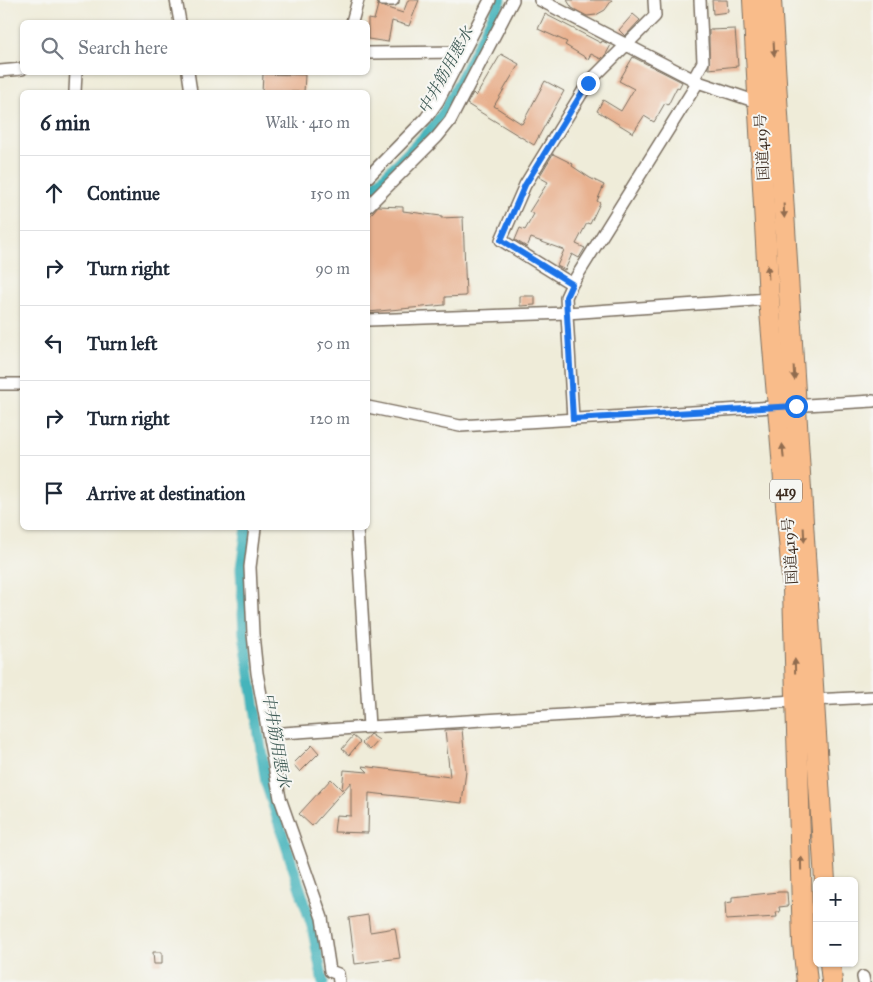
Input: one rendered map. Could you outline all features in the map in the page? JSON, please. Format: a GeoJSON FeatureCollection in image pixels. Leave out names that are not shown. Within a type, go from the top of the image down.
{"type":"FeatureCollection","features":[{"type":"Feature","properties":{"kind":"highway","name":"国道419号"},"geometry":{"type":"LineString","coordinates":[[753,0],[769,299],[788,406]]}},
{"type":"Feature","properties":{"kind":"highway","name":"国道419号"},"geometry":{"type":"LineString","coordinates":[[772,0],[788,406],[804,701],[803,944],[807,982]]}},
{"type":"Feature","properties":{"kind":"highway","name":"国道419号"},"geometry":{"type":"LineString","coordinates":[[804,701],[825,877]]}},
{"type":"Feature","properties":{"kind":"highway"},"geometry":{"type":"LineString","coordinates":[[830,967],[832,982]]}},
{"type":"Feature","properties":{"kind":"street"},"geometry":{"type":"LineString","coordinates":[[176,0],[180,20]]}},
{"type":"Feature","properties":{"kind":"street"},"geometry":{"type":"LineString","coordinates":[[353,20],[358,0]]}},
{"type":"Feature","properties":{"kind":"street"},"geometry":{"type":"LineString","coordinates":[[383,0],[393,0]]}},
{"type":"Feature","properties":{"kind":"street"},"geometry":{"type":"LineString","coordinates":[[370,175],[426,118],[438,101],[490,0]]}},
{"type":"Feature","properties":{"kind":"street"},"geometry":{"type":"LineString","coordinates":[[370,204],[437,137],[450,121],[513,0]]}},
{"type":"Feature","properties":{"kind":"street"},"geometry":{"type":"LineString","coordinates":[[540,0],[696,81],[760,103]]}},
{"type":"Feature","properties":{"kind":"street"},"geometry":{"type":"LineString","coordinates":[[572,284],[501,240],[525,185],[588,83],[655,16],[654,0]]}},
{"type":"Feature","properties":{"kind":"street"},"geometry":{"type":"LineString","coordinates":[[573,419],[566,297],[572,284],[696,81],[704,62],[700,0]]}},
{"type":"Feature","properties":{"kind":"street"},"geometry":{"type":"LineString","coordinates":[[370,53],[463,52]]}},
{"type":"Feature","properties":{"kind":"street"},"geometry":{"type":"LineString","coordinates":[[0,71],[20,69]]}},
{"type":"Feature","properties":{"kind":"street"},"geometry":{"type":"LineString","coordinates":[[75,90],[76,75]]}},
{"type":"Feature","properties":{"kind":"street"},"geometry":{"type":"LineString","coordinates":[[188,75],[191,90]]}},
{"type":"Feature","properties":{"kind":"street"},"geometry":{"type":"LineString","coordinates":[[378,166],[393,181]]}},
{"type":"Feature","properties":{"kind":"street"},"geometry":{"type":"LineString","coordinates":[[370,320],[567,313],[769,299]]}},
{"type":"Feature","properties":{"kind":"street"},"geometry":{"type":"LineString","coordinates":[[0,384],[20,384]]}},
{"type":"Feature","properties":{"kind":"street"},"geometry":{"type":"LineString","coordinates":[[370,407],[450,426],[873,401]]}},
{"type":"Feature","properties":{"kind":"street"},"geometry":{"type":"LineString","coordinates":[[255,530],[250,566],[253,634],[280,798],[322,918],[330,971],[338,974],[339,982]]}},
{"type":"Feature","properties":{"kind":"street"},"geometry":{"type":"LineString","coordinates":[[357,530],[369,727]]}},
{"type":"Feature","properties":{"kind":"street"},"geometry":{"type":"LineString","coordinates":[[269,734],[873,697]]}},
{"type":"Feature","properties":{"kind":"building"},"geometry":{"type":"Polygon","coordinates":[[[408,0],[419,0],[409,26],[392,21],[388,42],[370,39],[370,20],[368,19],[374,20],[378,5],[403,13],[408,0]]]}},
{"type":"Feature","properties":{"kind":"building"},"geometry":{"type":"Polygon","coordinates":[[[567,0],[612,0],[605,10],[596,15],[587,16],[572,8],[567,0]]]}},
{"type":"Feature","properties":{"kind":"building"},"geometry":{"type":"Polygon","coordinates":[[[712,0],[727,0],[728,12],[713,14],[712,0]]]}},
{"type":"Feature","properties":{"kind":"building"},"geometry":{"type":"Polygon","coordinates":[[[545,14],[601,43],[602,41],[611,45],[606,54],[601,59],[591,54],[588,59],[565,45],[567,42],[538,29],[545,14]]]}},
{"type":"Feature","properties":{"kind":"building"},"geometry":{"type":"Polygon","coordinates":[[[633,14],[640,20],[625,36],[619,30],[633,14]]]}},
{"type":"Feature","properties":{"kind":"building"},"geometry":{"type":"Polygon","coordinates":[[[735,29],[738,66],[709,69],[709,30],[735,29]]]}},
{"type":"Feature","properties":{"kind":"building"},"geometry":{"type":"Polygon","coordinates":[[[501,54],[519,64],[494,106],[522,124],[545,81],[564,91],[534,145],[467,104],[473,93],[476,96],[501,54]]]}},
{"type":"Feature","properties":{"kind":"building"},"geometry":{"type":"Polygon","coordinates":[[[633,57],[682,82],[679,88],[677,87],[668,105],[665,103],[654,122],[644,116],[633,133],[597,111],[603,100],[621,111],[634,89],[619,81],[633,57]]]}},
{"type":"Feature","properties":{"kind":"building"},"geometry":{"type":"Polygon","coordinates":[[[263,75],[305,75],[304,90],[262,90],[263,75]]]}},
{"type":"Feature","properties":{"kind":"building"},"geometry":{"type":"Polygon","coordinates":[[[553,154],[573,164],[572,166],[604,185],[597,201],[600,203],[590,224],[587,223],[576,244],[585,248],[579,258],[572,254],[565,270],[557,266],[564,250],[531,238],[527,247],[515,240],[520,228],[525,230],[534,214],[529,212],[548,182],[539,177],[553,154]]]}},
{"type":"Feature","properties":{"kind":"building"},"geometry":{"type":"Polygon","coordinates":[[[378,206],[403,207],[403,211],[441,216],[441,218],[463,217],[466,296],[445,297],[445,305],[370,312],[370,216],[378,206]]]}},
{"type":"Feature","properties":{"kind":"building"},"geometry":{"type":"Polygon","coordinates":[[[520,296],[535,296],[535,305],[520,306],[520,296]]]}},
{"type":"Feature","properties":{"kind":"building"},"geometry":{"type":"Polygon","coordinates":[[[462,729],[466,771],[462,803],[369,793],[368,833],[334,832],[336,815],[351,816],[351,782],[312,826],[299,814],[331,779],[342,790],[344,770],[368,772],[362,766],[450,777],[445,730],[462,729]]]}},
{"type":"Feature","properties":{"kind":"building"},"geometry":{"type":"Polygon","coordinates":[[[370,734],[379,740],[370,750],[362,743],[370,734]]]}},
{"type":"Feature","properties":{"kind":"building"},"geometry":{"type":"Polygon","coordinates":[[[353,736],[360,742],[349,755],[342,749],[353,736]]]}},
{"type":"Feature","properties":{"kind":"building"},"geometry":{"type":"Polygon","coordinates":[[[312,745],[319,753],[300,772],[293,764],[312,745]]]}},
{"type":"Feature","properties":{"kind":"building"},"geometry":{"type":"Polygon","coordinates":[[[787,892],[788,906],[779,907],[780,912],[776,912],[777,917],[726,920],[725,903],[732,902],[732,897],[787,892]]]}},
{"type":"Feature","properties":{"kind":"building"},"geometry":{"type":"Polygon","coordinates":[[[368,915],[370,932],[395,928],[400,958],[355,964],[349,918],[368,915]]]}},
{"type":"Feature","properties":{"kind":"building"},"geometry":{"type":"Polygon","coordinates":[[[153,952],[162,952],[162,964],[154,964],[153,952]]]}},
{"type":"Feature","properties":{"kind":"waterway","name":"中井筋用悪水"},"geometry":{"type":"LineString","coordinates":[[370,191],[428,133],[444,112],[501,0]]}},
{"type":"Feature","properties":{"kind":"waterway","name":"中井筋用悪水"},"geometry":{"type":"LineString","coordinates":[[247,530],[241,568],[244,633],[266,783],[312,926],[323,982]]}},
{"type":"Feature","properties":{"kind":"route"},"geometry":{"type":"LineString","coordinates":[[588,83],[525,185],[501,240],[572,284],[566,297],[573,419],[796,406]]}}]}
